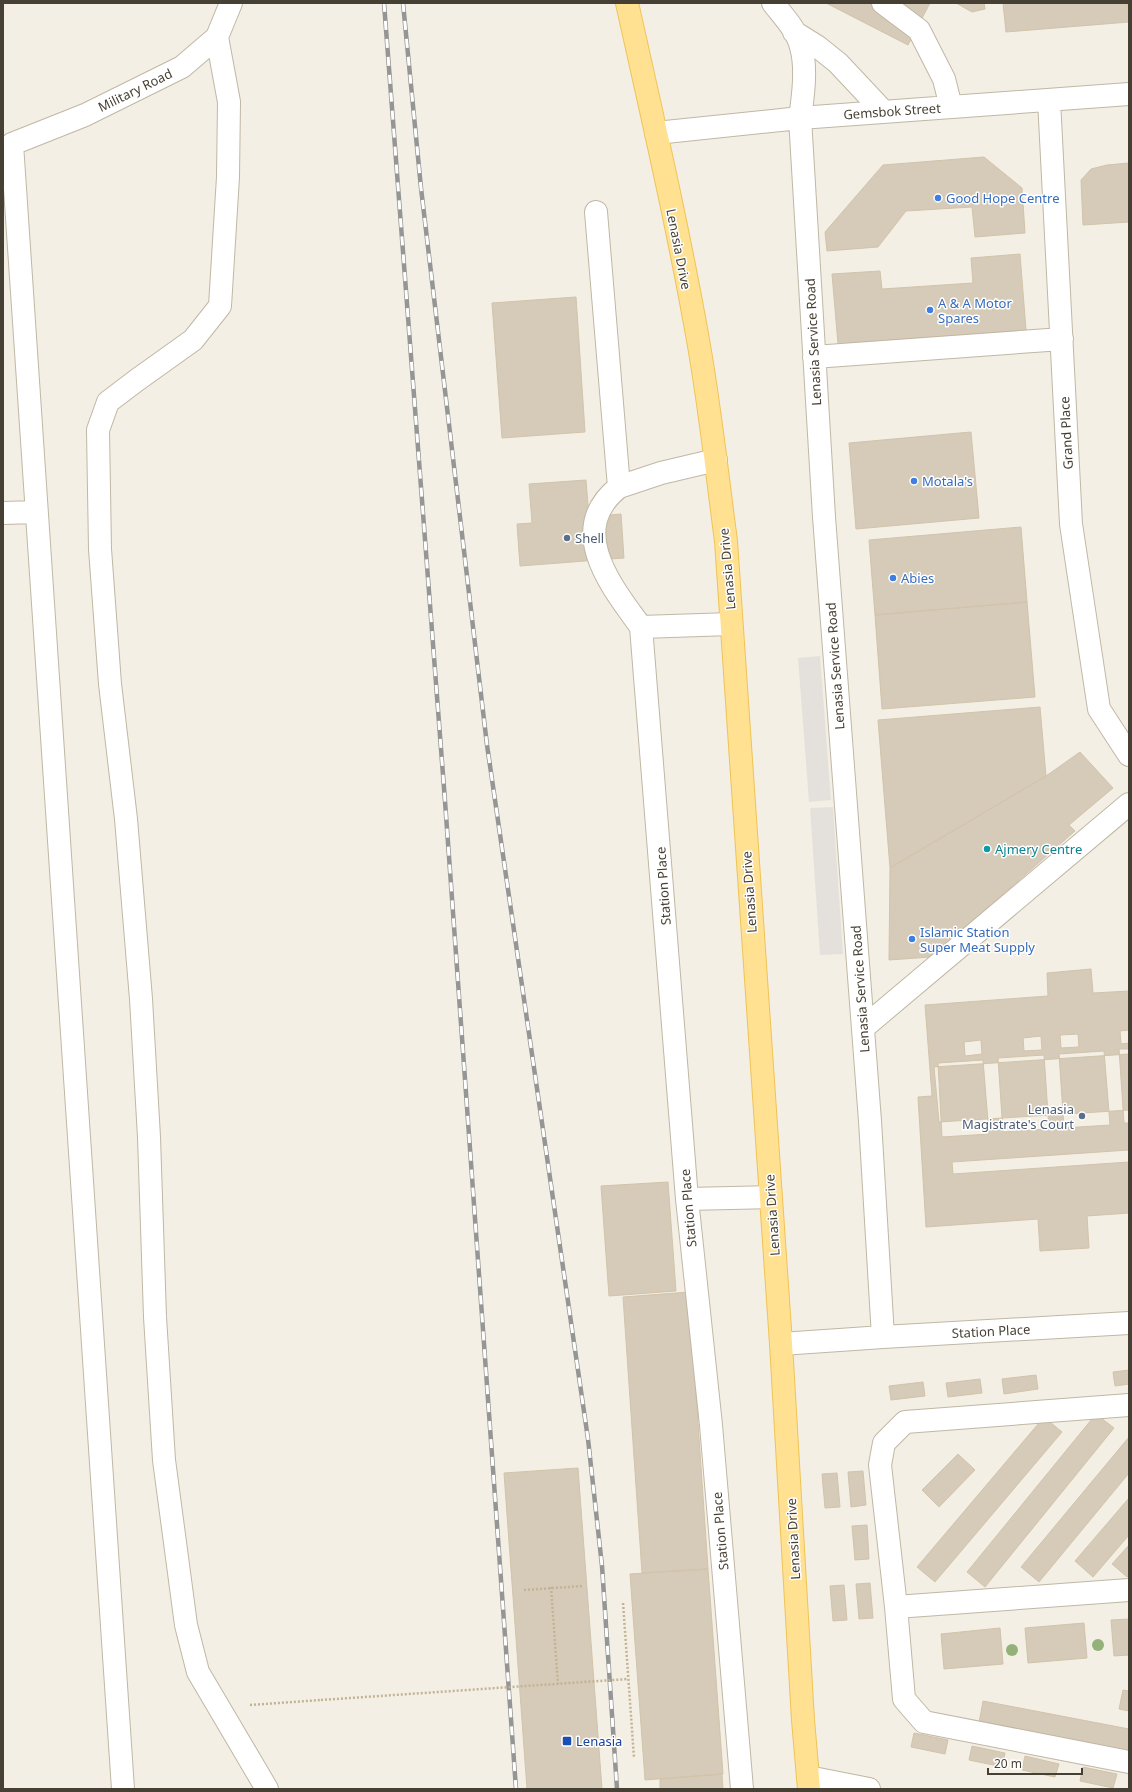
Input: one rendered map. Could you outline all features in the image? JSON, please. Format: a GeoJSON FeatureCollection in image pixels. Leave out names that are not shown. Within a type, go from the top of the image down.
{"type":"FeatureCollection","features":[{"type":"Feature","properties":{"kind":"main road","name":"Lenasia Drive"},"geometry":{"type":"LineString","coordinates":[[627,3],[656,133],[698,341],[716,460],[726,541],[781,1344],[803,1720],[809,1783]]}},
{"type":"Feature","properties":{"kind":"street","name":"Military Road"},"geometry":{"type":"LineString","coordinates":[[7,148],[85,115],[182,67],[217,37],[231,3]]}},
{"type":"Feature","properties":{"kind":"street","name":"Lenasia Service Road"},"geometry":{"type":"LineString","coordinates":[[773,3],[794,32],[801,47],[804,82],[800,118],[824,517],[871,1129],[883,1336]]}},
{"type":"Feature","properties":{"kind":"street"},"geometry":{"type":"LineString","coordinates":[[883,3],[920,30],[944,79],[951,107]]}},
{"type":"Feature","properties":{"kind":"street"},"geometry":{"type":"LineString","coordinates":[[794,32],[818,47],[838,63],[883,111]]}},
{"type":"Feature","properties":{"kind":"street"},"geometry":{"type":"LineString","coordinates":[[217,37],[229,102],[228,177],[220,306],[193,340],[108,402],[98,430],[100,548],[110,684],[126,819],[141,998],[149,1137],[155,1317],[166,1476],[186,1625],[198,1672],[267,1789]]}},
{"type":"Feature","properties":{"kind":"street","name":"Gemsbok Street"},"geometry":{"type":"LineString","coordinates":[[656,133],[883,111],[1129,94]]}},
{"type":"Feature","properties":{"kind":"street","name":"Grand Place"},"geometry":{"type":"LineString","coordinates":[[1049,100],[1071,524],[1099,709],[1129,755]]}},
{"type":"Feature","properties":{"kind":"street"},"geometry":{"type":"LineString","coordinates":[[7,148],[36,512],[123,1789]]}},
{"type":"Feature","properties":{"kind":"street"},"geometry":{"type":"LineString","coordinates":[[596,212],[619,487]]}},
{"type":"Feature","properties":{"kind":"street"},"geometry":{"type":"LineString","coordinates":[[814,357],[1062,339]]}},
{"type":"Feature","properties":{"kind":"street"},"geometry":{"type":"LineString","coordinates":[[716,460],[661,473],[619,487],[607,496],[602,504],[595,530],[597,557],[603,571],[642,627],[731,624]]}},
{"type":"Feature","properties":{"kind":"street"},"geometry":{"type":"LineString","coordinates":[[3,513],[36,512]]}},
{"type":"Feature","properties":{"kind":"street","name":"Station Place"},"geometry":{"type":"LineString","coordinates":[[642,627],[687,1199],[711,1425],[742,1789]]}},
{"type":"Feature","properties":{"kind":"street"},"geometry":{"type":"LineString","coordinates":[[863,1028],[1129,804]]}},
{"type":"Feature","properties":{"kind":"street"},"geometry":{"type":"LineString","coordinates":[[687,1199],[770,1196]]}},
{"type":"Feature","properties":{"kind":"street","name":"Station Place"},"geometry":{"type":"LineString","coordinates":[[781,1344],[883,1336],[1129,1323]]}},
{"type":"Feature","properties":{"kind":"street"},"geometry":{"type":"LineString","coordinates":[[1129,1405],[906,1422],[884,1443],[880,1465],[896,1607],[904,1699],[924,1722],[1129,1762]]}},
{"type":"Feature","properties":{"kind":"street"},"geometry":{"type":"LineString","coordinates":[[896,1607],[1129,1590]]}},
{"type":"Feature","properties":{"kind":"street"},"geometry":{"type":"LineString","coordinates":[[809,1783],[869,1789]]}},
{"type":"Feature","properties":{"kind":"path"},"geometry":{"type":"LineString","coordinates":[[524,1590],[583,1586]]}},
{"type":"Feature","properties":{"kind":"path"},"geometry":{"type":"LineString","coordinates":[[551,1587],[558,1684]]}},
{"type":"Feature","properties":{"kind":"path"},"geometry":{"type":"LineString","coordinates":[[623,1603],[634,1758]]}},
{"type":"Feature","properties":{"kind":"path"},"geometry":{"type":"LineString","coordinates":[[262,1704],[628,1679]]}},
{"type":"Feature","properties":{"kind":"shaded area"},"geometry":{"type":"Polygon","coordinates":[[[820,656],[831,800],[809,802],[798,658],[820,656]]]}},
{"type":"Feature","properties":{"kind":"shaded area"},"geometry":{"type":"Polygon","coordinates":[[[833,807],[843,954],[820,955],[810,808],[833,807]]]}},
{"type":"Feature","properties":{"kind":"building"},"geometry":{"type":"Polygon","coordinates":[[[826,3],[930,3],[908,45],[826,3]]]}},
{"type":"Feature","properties":{"kind":"building"},"geometry":{"type":"Polygon","coordinates":[[[956,3],[984,3],[985,9],[972,12],[956,3]]]}},
{"type":"Feature","properties":{"kind":"building"},"geometry":{"type":"Polygon","coordinates":[[[1003,3],[1128,3],[1129,22],[1006,32],[1003,3]]]}},
{"type":"Feature","properties":{"kind":"building","name":"Good Hope Centre"},"geometry":{"type":"Polygon","coordinates":[[[984,157],[1022,188],[1025,233],[975,237],[972,207],[906,211],[878,247],[827,251],[825,232],[883,165],[984,157]]]}},
{"type":"Feature","properties":{"kind":"building"},"geometry":{"type":"Polygon","coordinates":[[[1129,163],[1129,222],[1083,225],[1081,180],[1091,169],[1107,165],[1129,163]]]}},
{"type":"Feature","properties":{"kind":"building","name":"A & A Motor Spares"},"geometry":{"type":"Polygon","coordinates":[[[1020,254],[1026,330],[838,344],[832,274],[880,271],[882,289],[973,283],[971,258],[1020,254]]]}},
{"type":"Feature","properties":{"kind":"building"},"geometry":{"type":"Polygon","coordinates":[[[576,297],[585,432],[502,438],[492,303],[576,297]]]}},
{"type":"Feature","properties":{"kind":"building","name":"Motala's"},"geometry":{"type":"Polygon","coordinates":[[[971,432],[979,518],[856,529],[849,443],[971,432]]]}},
{"type":"Feature","properties":{"kind":"building"},"geometry":{"type":"Polygon","coordinates":[[[586,480],[589,517],[621,514],[624,558],[520,566],[517,524],[532,523],[529,484],[586,480]]]}},
{"type":"Feature","properties":{"kind":"building"},"geometry":{"type":"Polygon","coordinates":[[[1021,527],[1027,602],[875,615],[869,540],[1021,527]]]}},
{"type":"Feature","properties":{"kind":"building"},"geometry":{"type":"Polygon","coordinates":[[[1027,602],[1035,697],[882,709],[875,615],[1027,602]]]}},
{"type":"Feature","properties":{"kind":"building"},"geometry":{"type":"Polygon","coordinates":[[[1040,707],[1046,776],[890,868],[878,720],[1040,707]]]}},
{"type":"Feature","properties":{"kind":"building","name":"Ajmery Centre"},"geometry":{"type":"Polygon","coordinates":[[[1080,752],[1113,788],[1069,825],[1075,831],[931,957],[889,960],[890,868],[1046,776],[1080,752]]]}},
{"type":"Feature","properties":{"kind":"building","name":"Lenasia Magistrate's Court"},"geometry":{"type":"Polygon","coordinates":[[[1091,969],[1093,993],[1129,991],[1129,1030],[1120,1031],[1121,1044],[1129,1043],[1129,1054],[934,1067],[939,1122],[1129,1110],[1129,1150],[952,1162],[953,1174],[1129,1162],[1129,1213],[1087,1216],[1089,1248],[1040,1251],[1038,1219],[926,1227],[918,1097],[932,1096],[925,1005],[1048,996],[1047,973],[1091,969]],[[1078,1034],[1060,1035],[1061,1048],[1079,1047],[1078,1034]],[[1041,1036],[1023,1038],[1024,1051],[1042,1050],[1041,1036]],[[981,1040],[964,1042],[965,1056],[982,1054],[981,1040]]]}},
{"type":"Feature","properties":{"kind":"building"},"geometry":{"type":"Polygon","coordinates":[[[1119,1049],[1129,1049],[1129,1123],[1124,1123],[1119,1049]]]}},
{"type":"Feature","properties":{"kind":"building"},"geometry":{"type":"Polygon","coordinates":[[[1104,1051],[1110,1125],[1064,1128],[1059,1054],[1104,1051]]]}},
{"type":"Feature","properties":{"kind":"building"},"geometry":{"type":"Polygon","coordinates":[[[1044,1055],[1049,1129],[1003,1132],[998,1058],[1044,1055]]]}},
{"type":"Feature","properties":{"kind":"building"},"geometry":{"type":"Polygon","coordinates":[[[983,1060],[989,1134],[942,1137],[938,1063],[983,1060]]]}},
{"type":"Feature","properties":{"kind":"building"},"geometry":{"type":"Polygon","coordinates":[[[668,1182],[676,1291],[609,1296],[601,1186],[668,1182]]]}},
{"type":"Feature","properties":{"kind":"building"},"geometry":{"type":"Polygon","coordinates":[[[689,1292],[708,1569],[642,1573],[623,1297],[689,1292]]]}},
{"type":"Feature","properties":{"kind":"building"},"geometry":{"type":"Polygon","coordinates":[[[1129,1370],[1129,1384],[1115,1386],[1113,1372],[1129,1370]]]}},
{"type":"Feature","properties":{"kind":"building"},"geometry":{"type":"Polygon","coordinates":[[[1036,1375],[1038,1389],[1004,1394],[1002,1379],[1036,1375]]]}},
{"type":"Feature","properties":{"kind":"building"},"geometry":{"type":"Polygon","coordinates":[[[980,1379],[982,1393],[948,1397],[946,1383],[980,1379]]]}},
{"type":"Feature","properties":{"kind":"building"},"geometry":{"type":"Polygon","coordinates":[[[923,1382],[925,1396],[891,1400],[889,1386],[923,1382]]]}},
{"type":"Feature","properties":{"kind":"building"},"geometry":{"type":"Polygon","coordinates":[[[1096,1414],[1114,1428],[985,1587],[967,1572],[1096,1414]]]}},
{"type":"Feature","properties":{"kind":"building"},"geometry":{"type":"Polygon","coordinates":[[[1044,1417],[1062,1432],[935,1582],[917,1567],[1044,1417]]]}},
{"type":"Feature","properties":{"kind":"building"},"geometry":{"type":"Polygon","coordinates":[[[1129,1437],[1129,1473],[1039,1582],[1021,1567],[1129,1437]]]}},
{"type":"Feature","properties":{"kind":"building"},"geometry":{"type":"Polygon","coordinates":[[[958,1454],[975,1470],[939,1507],[922,1490],[958,1454]]]}},
{"type":"Feature","properties":{"kind":"building"},"geometry":{"type":"Polygon","coordinates":[[[578,1468],[602,1789],[527,1789],[504,1473],[578,1468]]]}},
{"type":"Feature","properties":{"kind":"building"},"geometry":{"type":"Polygon","coordinates":[[[863,1471],[866,1505],[851,1507],[848,1472],[863,1471]]]}},
{"type":"Feature","properties":{"kind":"building"},"geometry":{"type":"Polygon","coordinates":[[[837,1473],[840,1507],[825,1508],[822,1474],[837,1473]]]}},
{"type":"Feature","properties":{"kind":"building"},"geometry":{"type":"Polygon","coordinates":[[[1129,1498],[1129,1535],[1093,1577],[1075,1561],[1129,1498]]]}},
{"type":"Feature","properties":{"kind":"building"},"geometry":{"type":"Polygon","coordinates":[[[867,1525],[869,1559],[855,1560],[852,1526],[867,1525]]]}},
{"type":"Feature","properties":{"kind":"building"},"geometry":{"type":"Polygon","coordinates":[[[1129,1545],[1129,1575],[1127,1577],[1112,1564],[1129,1545]]]}},
{"type":"Feature","properties":{"kind":"building"},"geometry":{"type":"Polygon","coordinates":[[[708,1569],[723,1774],[645,1780],[630,1574],[708,1569]]]}},
{"type":"Feature","properties":{"kind":"building"},"geometry":{"type":"Polygon","coordinates":[[[870,1583],[873,1618],[859,1619],[856,1584],[870,1583]]]}},
{"type":"Feature","properties":{"kind":"building"},"geometry":{"type":"Polygon","coordinates":[[[844,1585],[847,1620],[833,1621],[830,1586],[844,1585]]]}},
{"type":"Feature","properties":{"kind":"building"},"geometry":{"type":"Polygon","coordinates":[[[1129,1619],[1129,1655],[1114,1656],[1111,1620],[1129,1619]]]}},
{"type":"Feature","properties":{"kind":"building"},"geometry":{"type":"Polygon","coordinates":[[[1084,1623],[1087,1658],[1028,1663],[1025,1628],[1084,1623]]]}},
{"type":"Feature","properties":{"kind":"building"},"geometry":{"type":"Polygon","coordinates":[[[1000,1628],[1003,1664],[944,1669],[941,1634],[1000,1628]]]}},
{"type":"Feature","properties":{"kind":"building"},"geometry":{"type":"Polygon","coordinates":[[[1123,1690],[1129,1691],[1129,1711],[1119,1709],[1123,1690]]]}},
{"type":"Feature","properties":{"kind":"building"},"geometry":{"type":"Polygon","coordinates":[[[983,1701],[1129,1729],[1129,1752],[979,1723],[983,1701]]]}},
{"type":"Feature","properties":{"kind":"building"},"geometry":{"type":"Polygon","coordinates":[[[914,1733],[948,1740],[945,1754],[911,1747],[914,1733]]]}},
{"type":"Feature","properties":{"kind":"building"},"geometry":{"type":"Polygon","coordinates":[[[972,1746],[1005,1753],[1003,1767],[969,1760],[972,1746]]]}},
{"type":"Feature","properties":{"kind":"building"},"geometry":{"type":"Polygon","coordinates":[[[1025,1756],[1059,1764],[1055,1777],[1022,1770],[1025,1756]]]}},
{"type":"Feature","properties":{"kind":"building"},"geometry":{"type":"Polygon","coordinates":[[[1083,1767],[1117,1774],[1113,1788],[1080,1781],[1083,1767]]]}},
{"type":"Feature","properties":{"kind":"building"},"geometry":{"type":"Polygon","coordinates":[[[722,1774],[723,1789],[660,1789],[660,1779],[722,1774]]]}},
{"type":"Feature","properties":{"kind":"railway"},"geometry":{"type":"LineString","coordinates":[[384,3],[445,801],[516,1789]]}},
{"type":"Feature","properties":{"kind":"railway"},"geometry":{"type":"LineString","coordinates":[[403,3],[421,188],[487,745],[588,1439],[602,1566],[617,1789]]}},
{"type":"Feature","properties":{"kind":"place","name":"Good Hope Centre"},"geometry":{"type":"Point","coordinates":[938,198]}},
{"type":"Feature","properties":{"kind":"place","name":"A & A Motor Spares"},"geometry":{"type":"Point","coordinates":[930,310]}},
{"type":"Feature","properties":{"kind":"place","name":"Motala's"},"geometry":{"type":"Point","coordinates":[914,481]}},
{"type":"Feature","properties":{"kind":"place","name":"Shell"},"geometry":{"type":"Point","coordinates":[567,538]}},
{"type":"Feature","properties":{"kind":"place","name":"Abies"},"geometry":{"type":"Point","coordinates":[893,578]}},
{"type":"Feature","properties":{"kind":"place","name":"Ajmery Centre"},"geometry":{"type":"Point","coordinates":[987,849]}},
{"type":"Feature","properties":{"kind":"place","name":"Islamic Station Super Meat Supply"},"geometry":{"type":"Point","coordinates":[912,939]}},
{"type":"Feature","properties":{"kind":"place","name":"Lenasia Magistrate's Court"},"geometry":{"type":"Point","coordinates":[1082,1116]}},
{"type":"Feature","properties":{"kind":"place","name":"Lenasia"},"geometry":{"type":"Point","coordinates":[567,1741]}}]}
